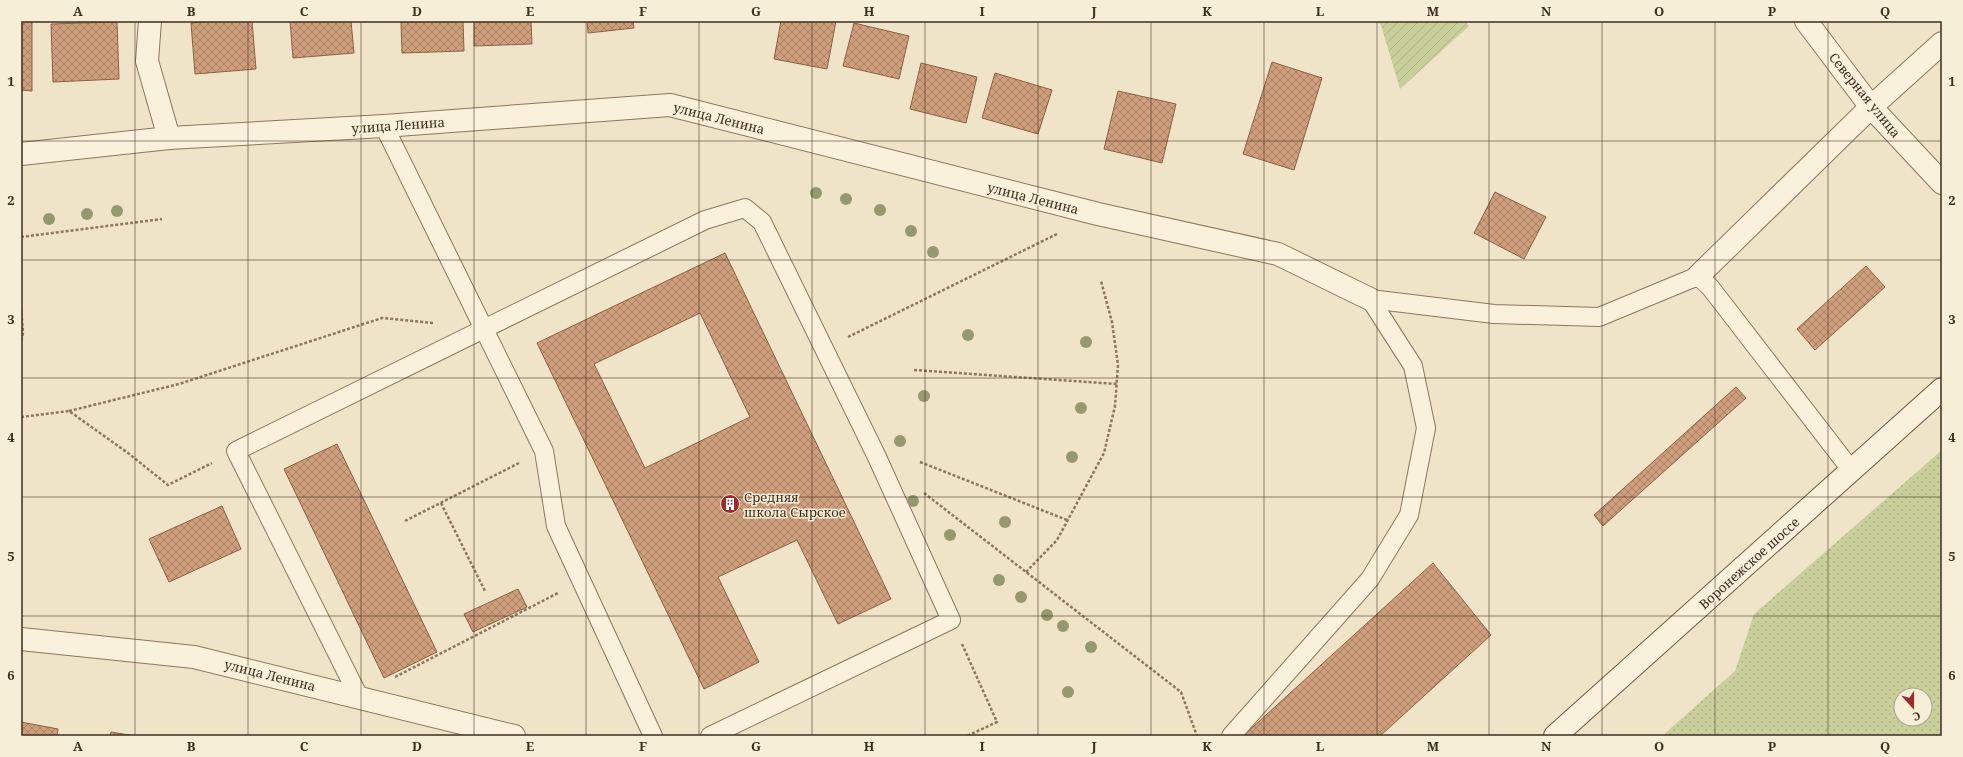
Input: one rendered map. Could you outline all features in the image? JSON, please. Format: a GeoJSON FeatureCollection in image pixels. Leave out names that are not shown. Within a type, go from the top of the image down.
{"type":"FeatureCollection","features":[{"type":"Feature","properties":{"kind":"street"},"geometry":{"type":"LineString","coordinates":[[150,21],[147,61],[169,138]]}},
{"type":"Feature","properties":{"kind":"street","name":"Северная улица"},"geometry":{"type":"LineString","coordinates":[[1806,21],[1871,107],[1942,183]]}},
{"type":"Feature","properties":{"kind":"street"},"geometry":{"type":"LineString","coordinates":[[1698,276],[1871,107],[1942,43]]}},
{"type":"Feature","properties":{"kind":"street","name":"улица Ленина"},"geometry":{"type":"LineString","coordinates":[[21,154],[169,138],[384,126],[670,105],[1098,214],[1278,254],[1370,299]]}},
{"type":"Feature","properties":{"kind":"street","name":"Воронежское шоссе"},"geometry":{"type":"LineString","coordinates":[[1555,736],[1942,389]]}},
{"type":"Feature","properties":{"kind":"street","name":"улица Ленина"},"geometry":{"type":"LineString","coordinates":[[21,639],[194,657],[514,736]]}},
{"type":"Feature","properties":{"kind":"lane"},"geometry":{"type":"LineString","coordinates":[[384,126],[544,451],[556,526],[653,736]]}},
{"type":"Feature","properties":{"kind":"lane"},"geometry":{"type":"LineString","coordinates":[[366,699],[236,451],[483,328],[705,220],[745,208],[762,222],[876,455],[951,620],[710,736]]}},
{"type":"Feature","properties":{"kind":"lane"},"geometry":{"type":"LineString","coordinates":[[1370,299],[1494,314],[1599,317],[1698,276],[1710,287],[1852,471]]}},
{"type":"Feature","properties":{"kind":"lane"},"geometry":{"type":"LineString","coordinates":[[1231,736],[1370,579],[1409,515],[1426,428],[1413,366],[1370,299]]}},
{"type":"Feature","properties":{"kind":"path"},"geometry":{"type":"LineString","coordinates":[[824,349],[1098,214]]}},
{"type":"Feature","properties":{"kind":"path"},"geometry":{"type":"LineString","coordinates":[[21,236],[162,219]]}},
{"type":"Feature","properties":{"kind":"path"},"geometry":{"type":"LineString","coordinates":[[1026,572],[1057,540],[1104,453],[1115,406],[1118,365],[1112,322],[1101,281]]}},
{"type":"Feature","properties":{"kind":"path"},"geometry":{"type":"LineString","coordinates":[[21,308],[23,333],[21,341]]}},
{"type":"Feature","properties":{"kind":"path"},"geometry":{"type":"LineString","coordinates":[[21,417],[69,411],[179,384],[382,318],[436,323]]}},
{"type":"Feature","properties":{"kind":"path"},"geometry":{"type":"LineString","coordinates":[[914,370],[1117,384]]}},
{"type":"Feature","properties":{"kind":"path"},"geometry":{"type":"LineString","coordinates":[[69,411],[128,453],[168,485],[236,451]]}},
{"type":"Feature","properties":{"kind":"path"},"geometry":{"type":"LineString","coordinates":[[405,521],[544,451]]}},
{"type":"Feature","properties":{"kind":"path"},"geometry":{"type":"LineString","coordinates":[[920,462],[1067,520]]}},
{"type":"Feature","properties":{"kind":"path"},"geometry":{"type":"LineString","coordinates":[[920,490],[1182,692],[1197,736]]}},
{"type":"Feature","properties":{"kind":"path"},"geometry":{"type":"LineString","coordinates":[[441,502],[485,591]]}},
{"type":"Feature","properties":{"kind":"path"},"geometry":{"type":"LineString","coordinates":[[366,699],[380,684],[581,581]]}},
{"type":"Feature","properties":{"kind":"path"},"geometry":{"type":"LineString","coordinates":[[951,620],[996,722],[968,736]]}},
{"type":"Feature","properties":{"kind":"green space"},"geometry":{"type":"Polygon","coordinates":[[[1376,21],[1465,21],[1469,26],[1400,89],[1381,25],[1376,21]]]}},
{"type":"Feature","properties":{"kind":"green space"},"geometry":{"type":"Polygon","coordinates":[[[1942,450],[1942,736],[1662,736],[1735,671],[1754,614],[1942,450]]]}},
{"type":"Feature","properties":{"kind":"building"},"geometry":{"type":"Polygon","coordinates":[[[21,21],[32,21],[32,91],[21,90],[21,21]]]}},
{"type":"Feature","properties":{"kind":"building"},"geometry":{"type":"Polygon","coordinates":[[[212,21],[252,21],[256,69],[195,74],[191,23],[212,21]]]}},
{"type":"Feature","properties":{"kind":"building"},"geometry":{"type":"Polygon","coordinates":[[[290,21],[351,21],[354,53],[293,58],[290,21]]]}},
{"type":"Feature","properties":{"kind":"building"},"geometry":{"type":"Polygon","coordinates":[[[463,21],[464,51],[402,53],[401,22],[463,21]]]}},
{"type":"Feature","properties":{"kind":"building"},"geometry":{"type":"Polygon","coordinates":[[[474,21],[531,21],[532,44],[474,46],[474,21]]]}},
{"type":"Feature","properties":{"kind":"building"},"geometry":{"type":"Polygon","coordinates":[[[587,21],[633,21],[634,28],[588,33],[587,21]]]}},
{"type":"Feature","properties":{"kind":"building"},"geometry":{"type":"Polygon","coordinates":[[[781,21],[836,21],[827,69],[774,59],[781,21]]]}},
{"type":"Feature","properties":{"kind":"building"},"geometry":{"type":"Polygon","coordinates":[[[117,22],[119,79],[53,82],[51,24],[117,22]]]}},
{"type":"Feature","properties":{"kind":"building"},"geometry":{"type":"Polygon","coordinates":[[[854,23],[909,36],[899,79],[843,66],[854,23]]]}},
{"type":"Feature","properties":{"kind":"building"},"geometry":{"type":"Polygon","coordinates":[[[1272,62],[1322,78],[1294,170],[1243,154],[1272,62]]]}},
{"type":"Feature","properties":{"kind":"building"},"geometry":{"type":"Polygon","coordinates":[[[921,63],[977,77],[966,123],[910,109],[921,63]]]}},
{"type":"Feature","properties":{"kind":"building"},"geometry":{"type":"Polygon","coordinates":[[[995,73],[1052,90],[1038,134],[982,118],[995,73]]]}},
{"type":"Feature","properties":{"kind":"building"},"geometry":{"type":"Polygon","coordinates":[[[1118,91],[1176,104],[1162,163],[1104,149],[1118,91]]]}},
{"type":"Feature","properties":{"kind":"building"},"geometry":{"type":"Polygon","coordinates":[[[1495,192],[1546,217],[1524,259],[1474,233],[1495,192]]]}},
{"type":"Feature","properties":{"kind":"building","name":"Средняя школа Сырское"},"geometry":{"type":"Polygon","coordinates":[[[725,253],[891,599],[838,624],[797,540],[718,577],[759,662],[704,689],[537,343],[725,253]],[[700,313],[594,364],[645,468],[750,417],[700,313]]]}},
{"type":"Feature","properties":{"kind":"building"},"geometry":{"type":"Polygon","coordinates":[[[1866,266],[1885,287],[1815,350],[1797,329],[1866,266]]]}},
{"type":"Feature","properties":{"kind":"building"},"geometry":{"type":"Polygon","coordinates":[[[1736,387],[1746,398],[1603,526],[1594,515],[1736,387]]]}},
{"type":"Feature","properties":{"kind":"building"},"geometry":{"type":"Polygon","coordinates":[[[337,444],[437,652],[384,678],[284,469],[337,444]]]}},
{"type":"Feature","properties":{"kind":"building"},"geometry":{"type":"Polygon","coordinates":[[[222,506],[241,549],[169,582],[149,539],[222,506]]]}},
{"type":"Feature","properties":{"kind":"building"},"geometry":{"type":"Polygon","coordinates":[[[1433,563],[1491,635],[1380,736],[1243,736],[1433,563]]]}},
{"type":"Feature","properties":{"kind":"building"},"geometry":{"type":"Polygon","coordinates":[[[518,589],[527,607],[473,632],[464,614],[518,589]]]}},
{"type":"Feature","properties":{"kind":"building"},"geometry":{"type":"Polygon","coordinates":[[[21,722],[58,729],[57,736],[21,736],[21,722]]]}},
{"type":"Feature","properties":{"kind":"building"},"geometry":{"type":"Polygon","coordinates":[[[111,732],[135,736],[110,736],[111,732]]]}},
{"type":"Feature","properties":{"kind":"place","name":"Средняя школа Сырское"},"geometry":{"type":"Point","coordinates":[730,504]}}]}
